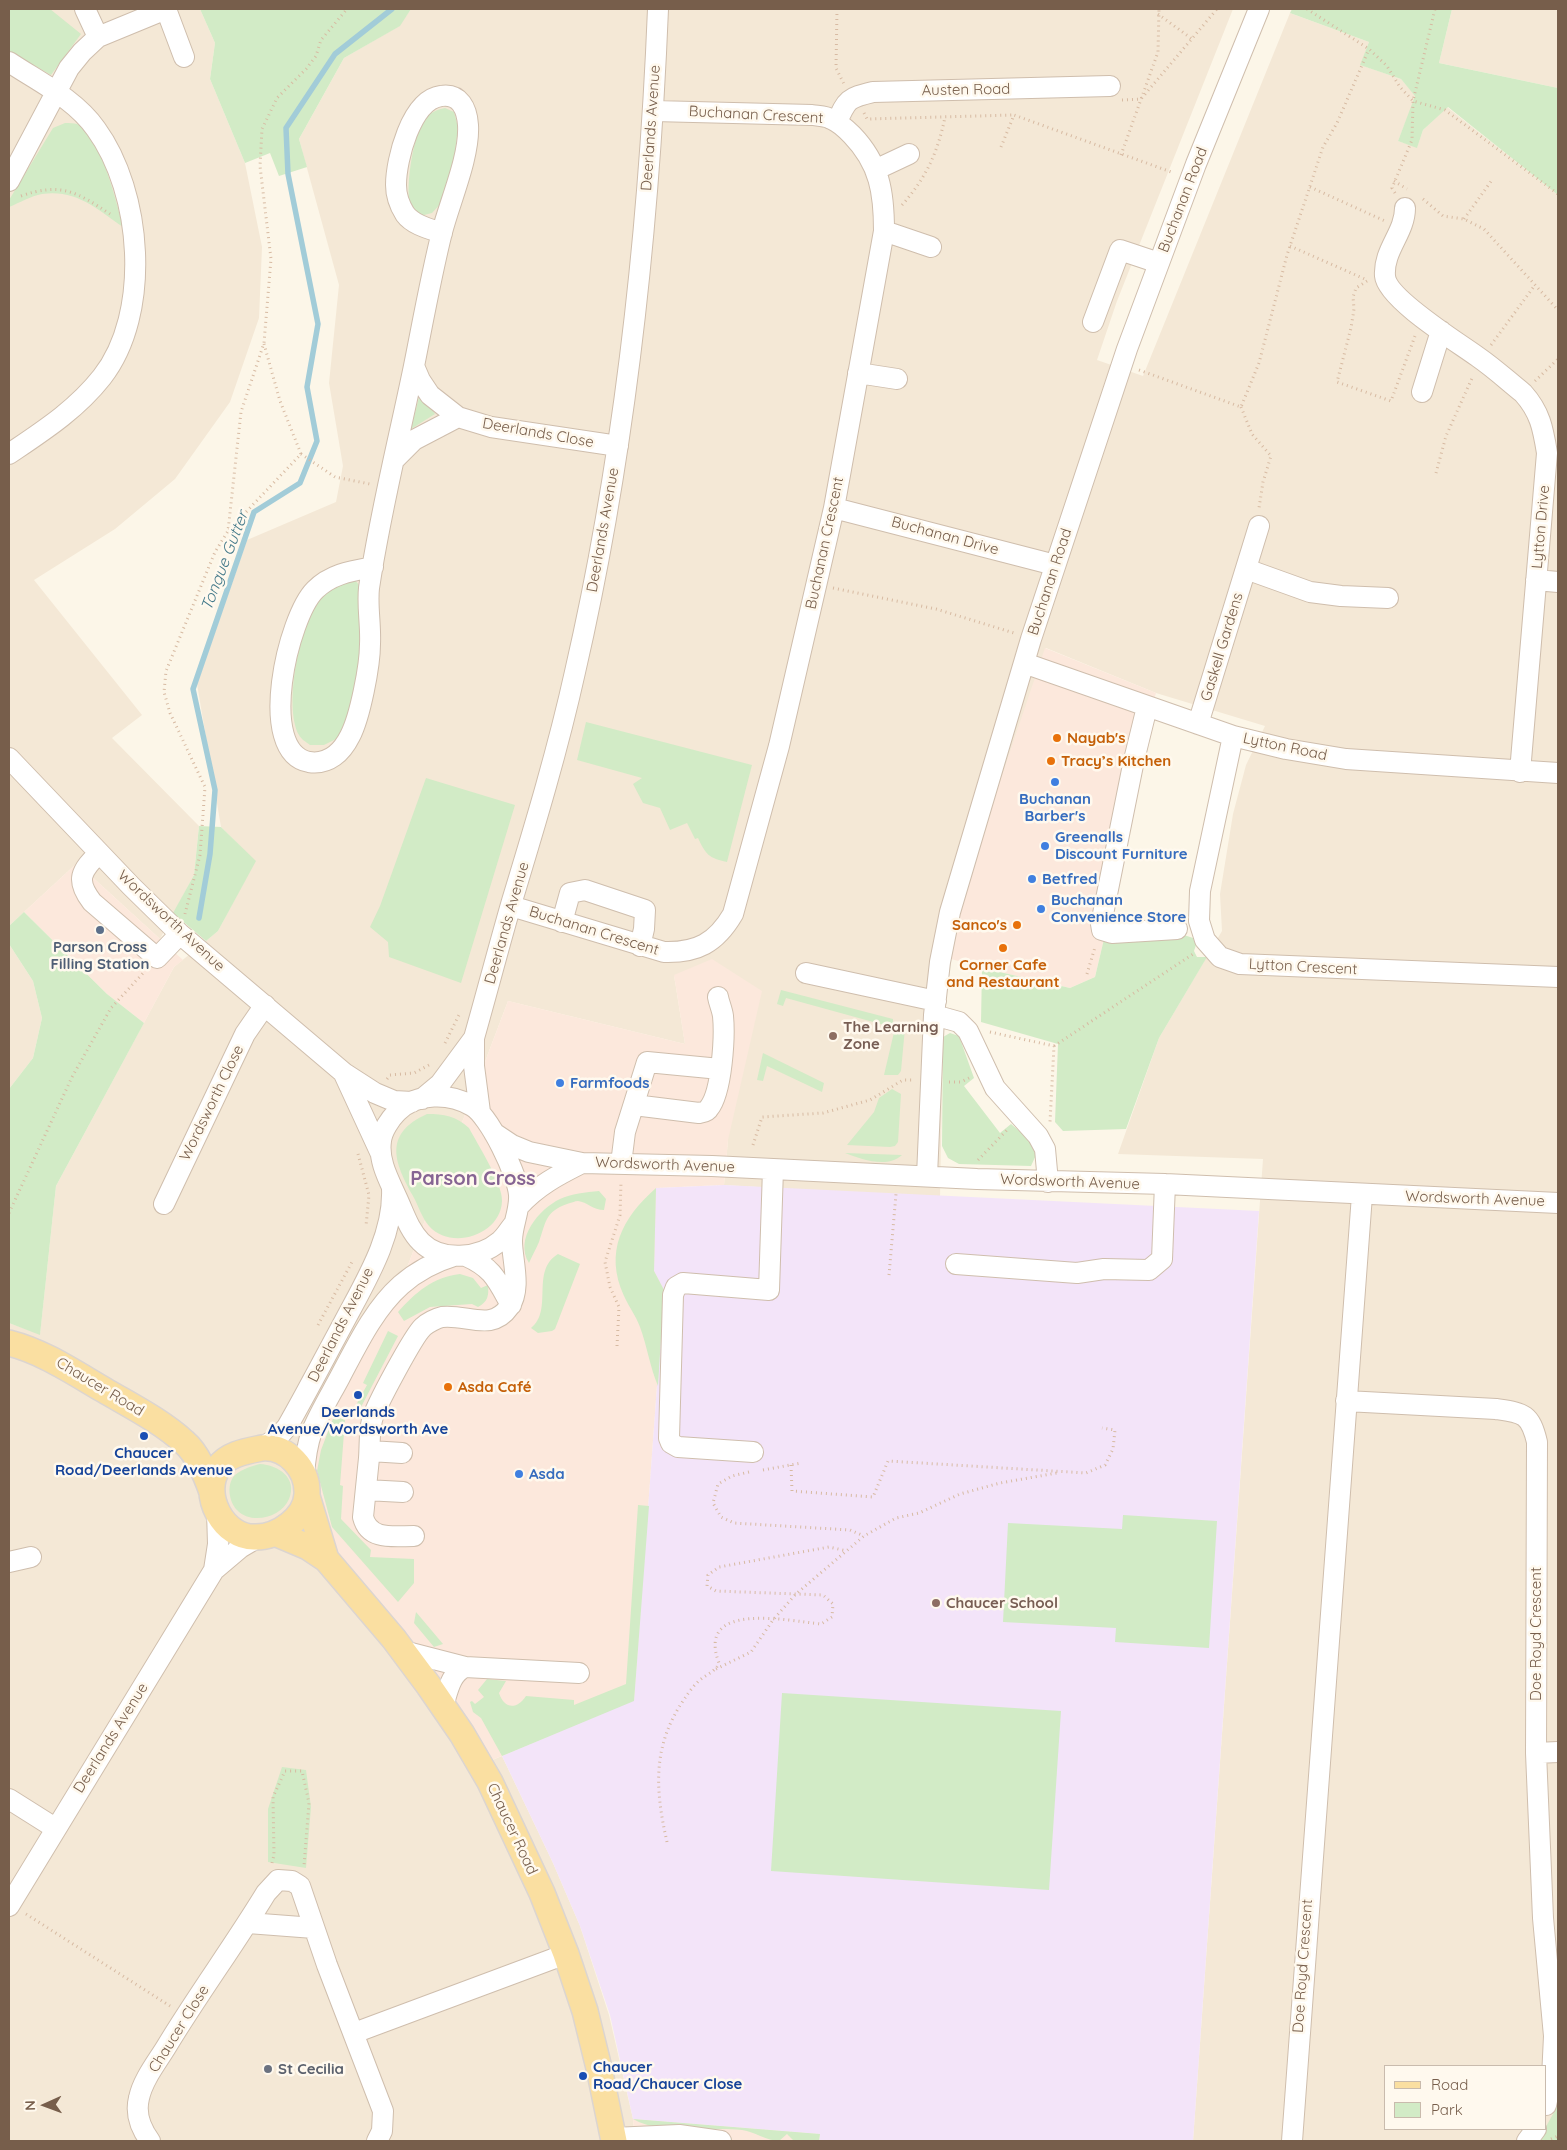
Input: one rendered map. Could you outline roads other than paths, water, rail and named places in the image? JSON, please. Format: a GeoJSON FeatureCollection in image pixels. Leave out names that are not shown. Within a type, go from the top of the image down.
{"type":"FeatureCollection","features":[{"type":"Feature","properties":{"kind":"main road","name":"Chaucer Road"},"geometry":{"type":"LineString","coordinates":[[9,1343],[28,1348],[50,1358],[153,1419],[186,1443],[204,1471],[215,1502]]}},
{"type":"Feature","properties":{"kind":"main road","name":"Chaucer Road"},"geometry":{"type":"LineString","coordinates":[[186,1443],[236,1455]]}},
{"type":"Feature","properties":{"kind":"main road"},"geometry":{"type":"LineString","coordinates":[[262,1448],[276,1449],[290,1456],[300,1467],[306,1486],[295,1519],[282,1530],[266,1535],[236,1534],[225,1524],[215,1502],[213,1482],[218,1468],[230,1457],[236,1455],[262,1448]]}},
{"type":"Feature","properties":{"kind":"main road","name":"Chaucer Road"},"geometry":{"type":"LineString","coordinates":[[306,1486],[326,1559]]}},
{"type":"Feature","properties":{"kind":"main road","name":"Chaucer Road"},"geometry":{"type":"LineString","coordinates":[[266,1535],[308,1547],[326,1559],[403,1651],[443,1706],[490,1782],[542,1893],[566,1954],[585,2011],[613,2139]]}},
{"type":"Feature","properties":{"kind":"street"},"geometry":{"type":"LineString","coordinates":[[85,9],[98,37]]}},
{"type":"Feature","properties":{"kind":"street"},"geometry":{"type":"LineString","coordinates":[[13,189],[69,68],[98,37],[166,9],[184,57]]}},
{"type":"Feature","properties":{"kind":"street","name":"Deerlands Avenue"},"geometry":{"type":"LineString","coordinates":[[480,1112],[474,1066],[474,1038],[539,810],[575,673],[618,446],[635,308],[654,111],[658,9]]}},
{"type":"Feature","properties":{"kind":"street","name":"Buchanan Road"},"geometry":{"type":"LineString","coordinates":[[927,1176],[930,1081],[935,1008],[940,962],[950,912],[1031,638],[1122,364],[1190,179],[1259,9]]}},
{"type":"Feature","properties":{"kind":"street"},"geometry":{"type":"LineString","coordinates":[[9,62],[57,92],[77,109],[96,127],[114,156],[126,194],[132,228],[136,270],[131,307],[121,344],[103,375],[76,406],[49,428],[9,454]]}},
{"type":"Feature","properties":{"kind":"street","name":"Austen Road"},"geometry":{"type":"LineString","coordinates":[[837,122],[845,103],[855,96],[873,92],[1110,86]]}},
{"type":"Feature","properties":{"kind":"street"},"geometry":{"type":"LineString","coordinates":[[373,566],[328,578],[313,591],[299,615],[287,653],[281,692],[281,725],[287,746],[298,759],[311,762],[329,760],[340,752],[351,734],[365,684],[370,645],[369,590],[373,566],[442,233],[465,154],[468,126],[464,106],[454,98],[442,95],[430,100],[416,114],[406,136],[396,186],[400,205],[406,216],[419,225],[442,233]]}},
{"type":"Feature","properties":{"kind":"street","name":"Buchanan Crescent"},"geometry":{"type":"LineString","coordinates":[[511,906],[664,952],[679,952],[696,948],[711,942],[725,928],[733,914],[779,746],[834,508],[884,222],[884,200],[879,178],[861,144],[831,118],[812,115],[654,111]]}},
{"type":"Feature","properties":{"kind":"street"},"geometry":{"type":"LineString","coordinates":[[875,170],[909,154]]}},
{"type":"Feature","properties":{"kind":"street","name":"Lytton Drive"},"geometry":{"type":"LineString","coordinates":[[1413,200],[1388,254],[1385,265],[1376,280],[1390,288],[1400,299],[1441,332],[1481,359],[1523,393],[1535,407],[1544,430],[1547,453],[1520,772]]}},
{"type":"Feature","properties":{"kind":"street"},"geometry":{"type":"LineString","coordinates":[[884,222],[931,247]]}},
{"type":"Feature","properties":{"kind":"street"},"geometry":{"type":"LineString","coordinates":[[1093,322],[1120,250],[1159,263]]}},
{"type":"Feature","properties":{"kind":"street"},"geometry":{"type":"LineString","coordinates":[[1422,392],[1441,332]]}},
{"type":"Feature","properties":{"kind":"street","name":"Deerlands Close"},"geometry":{"type":"LineString","coordinates":[[414,366],[420,380],[430,395],[458,417],[491,427],[618,446]]}},
{"type":"Feature","properties":{"kind":"street"},"geometry":{"type":"LineString","coordinates":[[858,374],[897,379]]}},
{"type":"Feature","properties":{"kind":"street"},"geometry":{"type":"LineString","coordinates":[[395,459],[414,440],[458,417]]}},
{"type":"Feature","properties":{"kind":"street","name":"Buchanan Drive"},"geometry":{"type":"LineString","coordinates":[[834,508],[1055,565]]}},
{"type":"Feature","properties":{"kind":"street","name":"Gaskell Gardens"},"geometry":{"type":"LineString","coordinates":[[1198,724],[1259,526]]}},
{"type":"Feature","properties":{"kind":"street"},"geometry":{"type":"LineString","coordinates":[[1246,570],[1310,592],[1340,596],[1388,598]]}},
{"type":"Feature","properties":{"kind":"street"},"geometry":{"type":"LineString","coordinates":[[1536,580],[1558,582]]}},
{"type":"Feature","properties":{"kind":"street","name":"Lytton Road"},"geometry":{"type":"LineString","coordinates":[[1024,663],[1233,736],[1286,749],[1346,759],[1520,772],[1558,773]]}},
{"type":"Feature","properties":{"kind":"street"},"geometry":{"type":"LineString","coordinates":[[1147,707],[1100,924],[1102,930],[1112,933],[1177,929]]}},
{"type":"Feature","properties":{"kind":"street","name":"Lytton Crescent"},"geometry":{"type":"LineString","coordinates":[[1233,736],[1200,891],[1199,921],[1208,945],[1220,958],[1240,964],[1558,977]]}},
{"type":"Feature","properties":{"kind":"street","name":"Wordsworth Avenue"},"geometry":{"type":"LineString","coordinates":[[9,758],[99,853],[180,934],[344,1073],[381,1096],[394,1101],[417,1100]]}},
{"type":"Feature","properties":{"kind":"street"},"geometry":{"type":"LineString","coordinates":[[99,853],[86,866],[80,880],[84,891],[92,902],[157,958],[180,934]]}},
{"type":"Feature","properties":{"kind":"street"},"geometry":{"type":"LineString","coordinates":[[562,922],[570,893],[585,890],[645,910],[644,929],[640,946]]}},
{"type":"Feature","properties":{"kind":"street"},"geometry":{"type":"LineString","coordinates":[[806,973],[935,1008],[959,1022],[968,1031],[995,1088],[1038,1136],[1045,1149],[1048,1182]]}},
{"type":"Feature","properties":{"kind":"street"},"geometry":{"type":"LineString","coordinates":[[634,1105],[705,1112],[710,1108],[715,1096],[724,1033],[723,1015],[718,997]]}},
{"type":"Feature","properties":{"kind":"street","name":"Wordsworth Close"},"geometry":{"type":"LineString","coordinates":[[164,1204],[245,1034],[265,1005]]}},
{"type":"Feature","properties":{"kind":"street","name":"Deerlands Avenue"},"geometry":{"type":"LineString","coordinates":[[417,1100],[444,1079],[474,1038]]}},
{"type":"Feature","properties":{"kind":"street"},"geometry":{"type":"LineString","coordinates":[[621,1164],[625,1132],[646,1062],[720,1069]]}},
{"type":"Feature","properties":{"kind":"street","name":"Wordsworth Avenue"},"geometry":{"type":"LineString","coordinates":[[344,1073],[380,1154]]}},
{"type":"Feature","properties":{"kind":"street"},"geometry":{"type":"LineString","coordinates":[[414,1536],[386,1537],[375,1534],[365,1526],[363,1517],[373,1416],[424,1326],[440,1317],[489,1321],[500,1317],[511,1305],[516,1276],[512,1242],[519,1192],[515,1177],[494,1133],[480,1112],[456,1098],[442,1096],[417,1100],[398,1111],[388,1124],[381,1139],[380,1154],[392,1188],[411,1230],[422,1244],[438,1253],[460,1256],[479,1262],[495,1276],[511,1305]]}},
{"type":"Feature","properties":{"kind":"street","name":"Wordsworth Avenue"},"geometry":{"type":"LineString","coordinates":[[494,1133],[512,1145],[529,1152],[582,1163],[773,1169],[1048,1182],[1165,1184],[1558,1203]]}},
{"type":"Feature","properties":{"kind":"street","name":"Wordsworth Avenue"},"geometry":{"type":"LineString","coordinates":[[516,1216],[528,1196],[547,1181],[582,1163]]}},
{"type":"Feature","properties":{"kind":"street"},"geometry":{"type":"LineString","coordinates":[[753,1452],[678,1448],[671,1443],[669,1438],[673,1295],[676,1287],[683,1283],[769,1290],[773,1169]]}},
{"type":"Feature","properties":{"kind":"street"},"geometry":{"type":"LineString","coordinates":[[956,1264],[1077,1272],[1104,1269],[1150,1270],[1162,1258],[1165,1184]]}},
{"type":"Feature","properties":{"kind":"street","name":"Deerlands Avenue"},"geometry":{"type":"LineString","coordinates":[[262,1448],[278,1437],[287,1427],[362,1287],[383,1240],[392,1210],[392,1188]]}},
{"type":"Feature","properties":{"kind":"street","name":"Doe Royd Crescent"},"geometry":{"type":"LineString","coordinates":[[1292,2141],[1362,1195]]}},
{"type":"Feature","properties":{"kind":"street"},"geometry":{"type":"LineString","coordinates":[[460,1256],[484,1251],[500,1241],[516,1216]]}},
{"type":"Feature","properties":{"kind":"street","name":"Deerlands Avenue"},"geometry":{"type":"LineString","coordinates":[[306,1486],[306,1452],[312,1431],[362,1337],[383,1306],[400,1286],[421,1270],[441,1260],[460,1256]]}},
{"type":"Feature","properties":{"kind":"street","name":"Doe Royd Crescent"},"geometry":{"type":"LineString","coordinates":[[1346,1401],[1496,1409],[1520,1413],[1533,1424],[1537,1442],[1536,1753],[1544,1918],[1556,2037],[1552,2078],[1547,2101]]}},
{"type":"Feature","properties":{"kind":"street"},"geometry":{"type":"LineString","coordinates":[[370,1451],[402,1453]]}},
{"type":"Feature","properties":{"kind":"street"},"geometry":{"type":"LineString","coordinates":[[366,1490],[403,1492]]}},
{"type":"Feature","properties":{"kind":"street","name":"Deerlands Avenue"},"geometry":{"type":"LineString","coordinates":[[214,1570],[218,1548],[215,1502]]}},
{"type":"Feature","properties":{"kind":"street","name":"Deerlands Avenue"},"geometry":{"type":"LineString","coordinates":[[9,1905],[214,1570],[240,1548],[266,1535]]}},
{"type":"Feature","properties":{"kind":"street"},"geometry":{"type":"LineString","coordinates":[[9,1562],[31,1557]]}},
{"type":"Feature","properties":{"kind":"street"},"geometry":{"type":"LineString","coordinates":[[403,1651],[470,1667],[579,1674]]}},
{"type":"Feature","properties":{"kind":"street"},"geometry":{"type":"LineString","coordinates":[[443,1706],[452,1678],[457,1670],[470,1667]]}},
{"type":"Feature","properties":{"kind":"street"},"geometry":{"type":"LineString","coordinates":[[1536,1753],[1558,1752]]}},
{"type":"Feature","properties":{"kind":"street"},"geometry":{"type":"LineString","coordinates":[[9,1799],[55,1828]]}},
{"type":"Feature","properties":{"kind":"street","name":"Chaucer Close"},"geometry":{"type":"LineString","coordinates":[[150,2141],[144,2133],[138,2117],[138,2100],[144,2084],[185,2016],[266,1893],[278,1880],[292,1880],[300,1886],[314,1928]]}},
{"type":"Feature","properties":{"kind":"street"},"geometry":{"type":"LineString","coordinates":[[248,1922],[314,1928],[383,2111],[382,2132],[377,2141]]}},
{"type":"Feature","properties":{"kind":"street"},"geometry":{"type":"LineString","coordinates":[[354,2033],[566,1954]]}},
{"type":"Feature","properties":{"kind":"street"},"geometry":{"type":"LineString","coordinates":[[1527,2141],[1535,2130]]}},
{"type":"Feature","properties":{"kind":"street"},"geometry":{"type":"LineString","coordinates":[[613,2139],[679,2135],[721,2141]]}},
{"type":"Feature","properties":{"kind":"waterway","name":"Tongue Gutter"},"geometry":{"type":"LineString","coordinates":[[199,918],[210,854],[215,790],[193,689],[254,512],[300,483],[317,441],[307,387],[318,324],[288,174],[286,128],[335,54],[392,9]]}},
{"type":"Feature","properties":{"kind":"place","name":"Nayab's"},"geometry":{"type":"Point","coordinates":[1057,738]}},
{"type":"Feature","properties":{"kind":"place","name":"Tracy’s Kitchen"},"geometry":{"type":"Point","coordinates":[1051,761]}},
{"type":"Feature","properties":{"kind":"place","name":"Buchanan Barber's"},"geometry":{"type":"Point","coordinates":[1055,782]}},
{"type":"Feature","properties":{"kind":"place","name":"Greenalls Discount Furniture"},"geometry":{"type":"Point","coordinates":[1045,846]}},
{"type":"Feature","properties":{"kind":"place","name":"Betfred"},"geometry":{"type":"Point","coordinates":[1032,879]}},
{"type":"Feature","properties":{"kind":"place","name":"Buchanan Convenience Store"},"geometry":{"type":"Point","coordinates":[1041,909]}},
{"type":"Feature","properties":{"kind":"place","name":"Sanco's"},"geometry":{"type":"Point","coordinates":[1017,925]}},
{"type":"Feature","properties":{"kind":"place","name":"Parson Cross Filling Station"},"geometry":{"type":"Point","coordinates":[100,930]}},
{"type":"Feature","properties":{"kind":"place","name":"Corner Cafe and Restaurant"},"geometry":{"type":"Point","coordinates":[1003,948]}},
{"type":"Feature","properties":{"kind":"place","name":"The Learning Zone"},"geometry":{"type":"Point","coordinates":[833,1036]}},
{"type":"Feature","properties":{"kind":"place","name":"Farmfoods"},"geometry":{"type":"Point","coordinates":[560,1083]}},
{"type":"Feature","properties":{"kind":"place","name":"Asda Café"},"geometry":{"type":"Point","coordinates":[448,1387]}},
{"type":"Feature","properties":{"kind":"place","name":"Deerlands Avenue/Wordsworth Ave"},"geometry":{"type":"Point","coordinates":[358,1395]}},
{"type":"Feature","properties":{"kind":"place","name":"Chaucer Road/Deerlands Avenue"},"geometry":{"type":"Point","coordinates":[144,1436]}},
{"type":"Feature","properties":{"kind":"place","name":"Asda"},"geometry":{"type":"Point","coordinates":[519,1474]}},
{"type":"Feature","properties":{"kind":"place","name":"Chaucer School"},"geometry":{"type":"Point","coordinates":[936,1603]}},
{"type":"Feature","properties":{"kind":"place","name":"St Cecilia"},"geometry":{"type":"Point","coordinates":[268,2069]}},
{"type":"Feature","properties":{"kind":"place","name":"Chaucer Road/Chaucer Close"},"geometry":{"type":"Point","coordinates":[583,2076]}},
{"type":"Feature","properties":{"kind":"district","name":"Parson Cross"},"geometry":{"type":"Point","coordinates":[473,1179]}}]}
